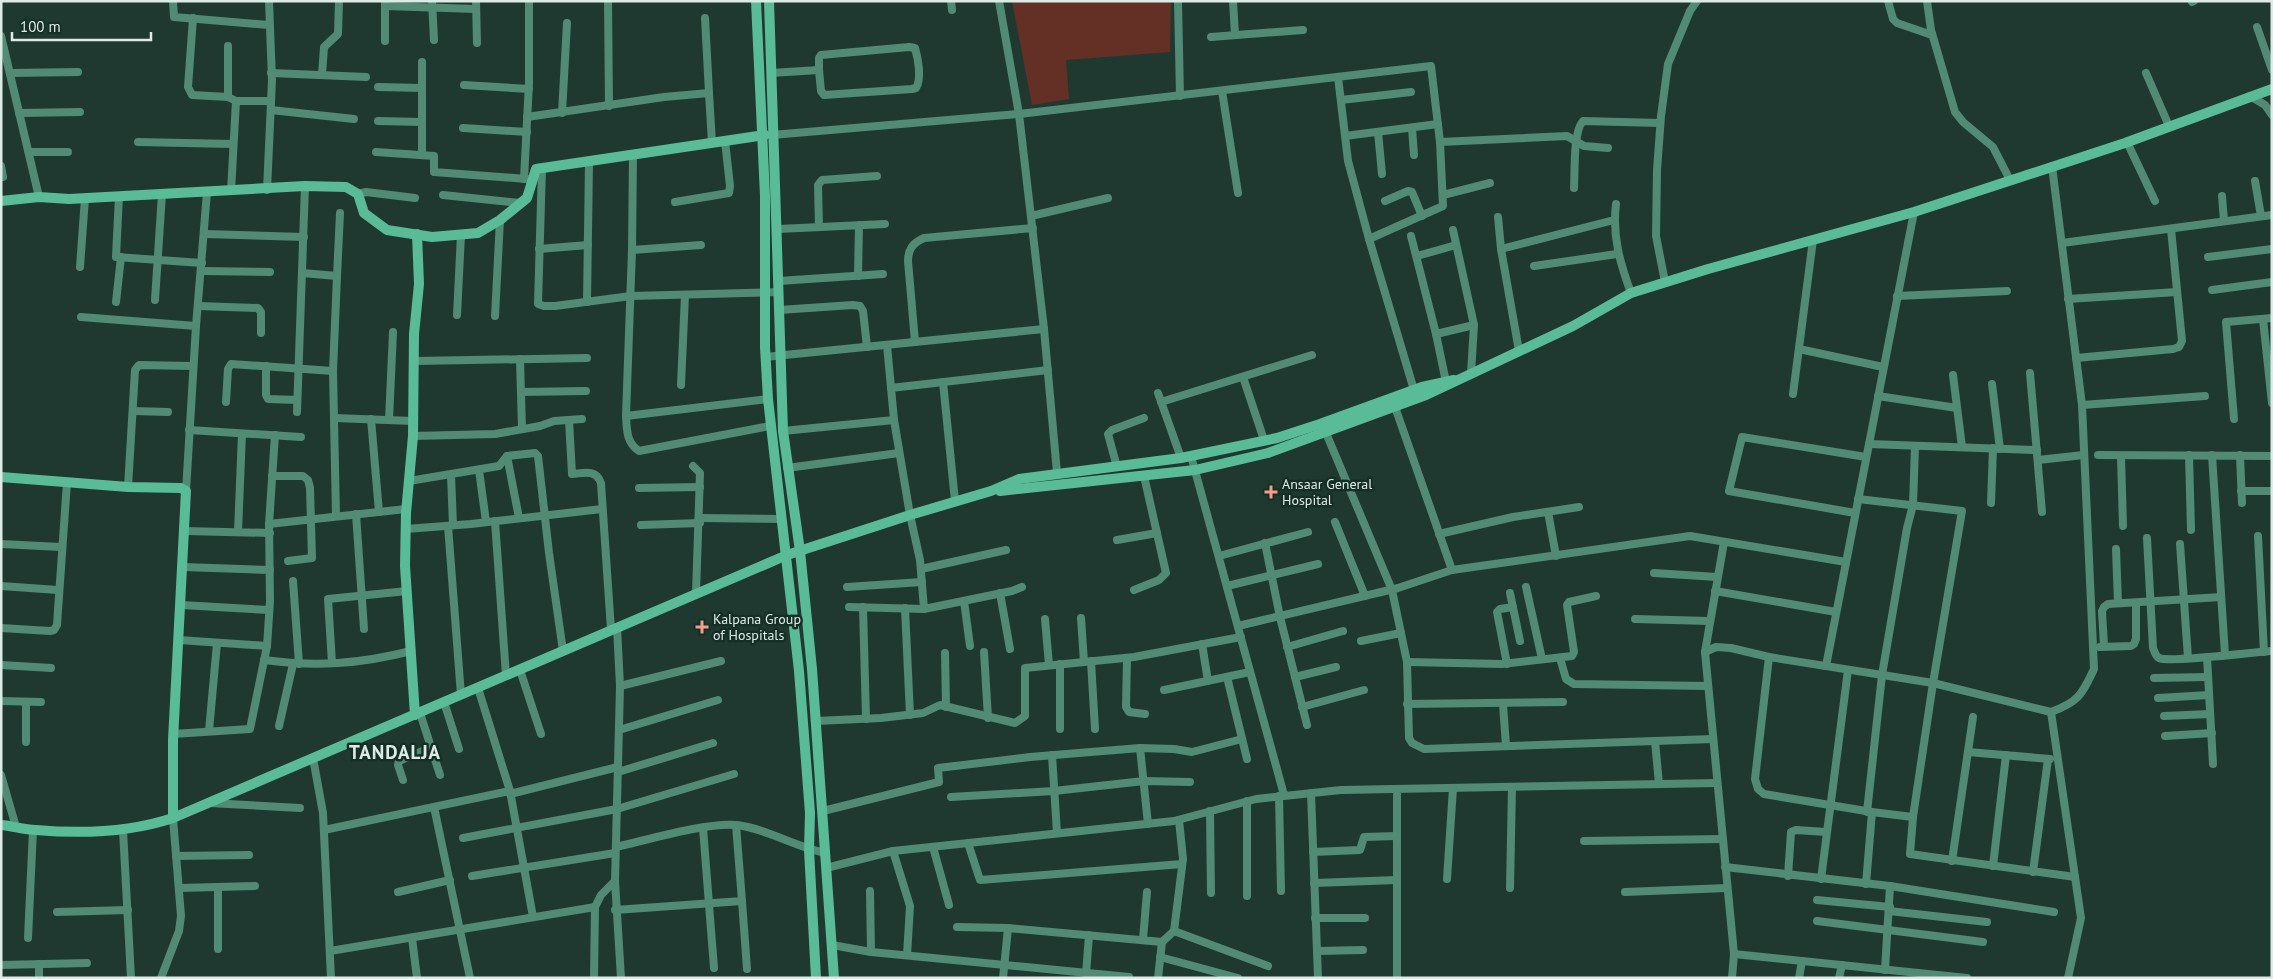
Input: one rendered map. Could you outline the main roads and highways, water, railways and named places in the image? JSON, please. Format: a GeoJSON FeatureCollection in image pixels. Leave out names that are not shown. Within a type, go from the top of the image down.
{"type":"FeatureCollection","features":[{"type":"Feature","properties":{"kind":"place","name":"Ansaar General Hospital"},"geometry":{"type":"Point","coordinates":[1271,492]}},
{"type":"Feature","properties":{"kind":"place","name":"Kalpana Group of Hospitals"},"geometry":{"type":"Point","coordinates":[702,627]}},
{"type":"Feature","properties":{"kind":"district","name":"TANDALJA"},"geometry":{"type":"Point","coordinates":[395,752]}}]}
